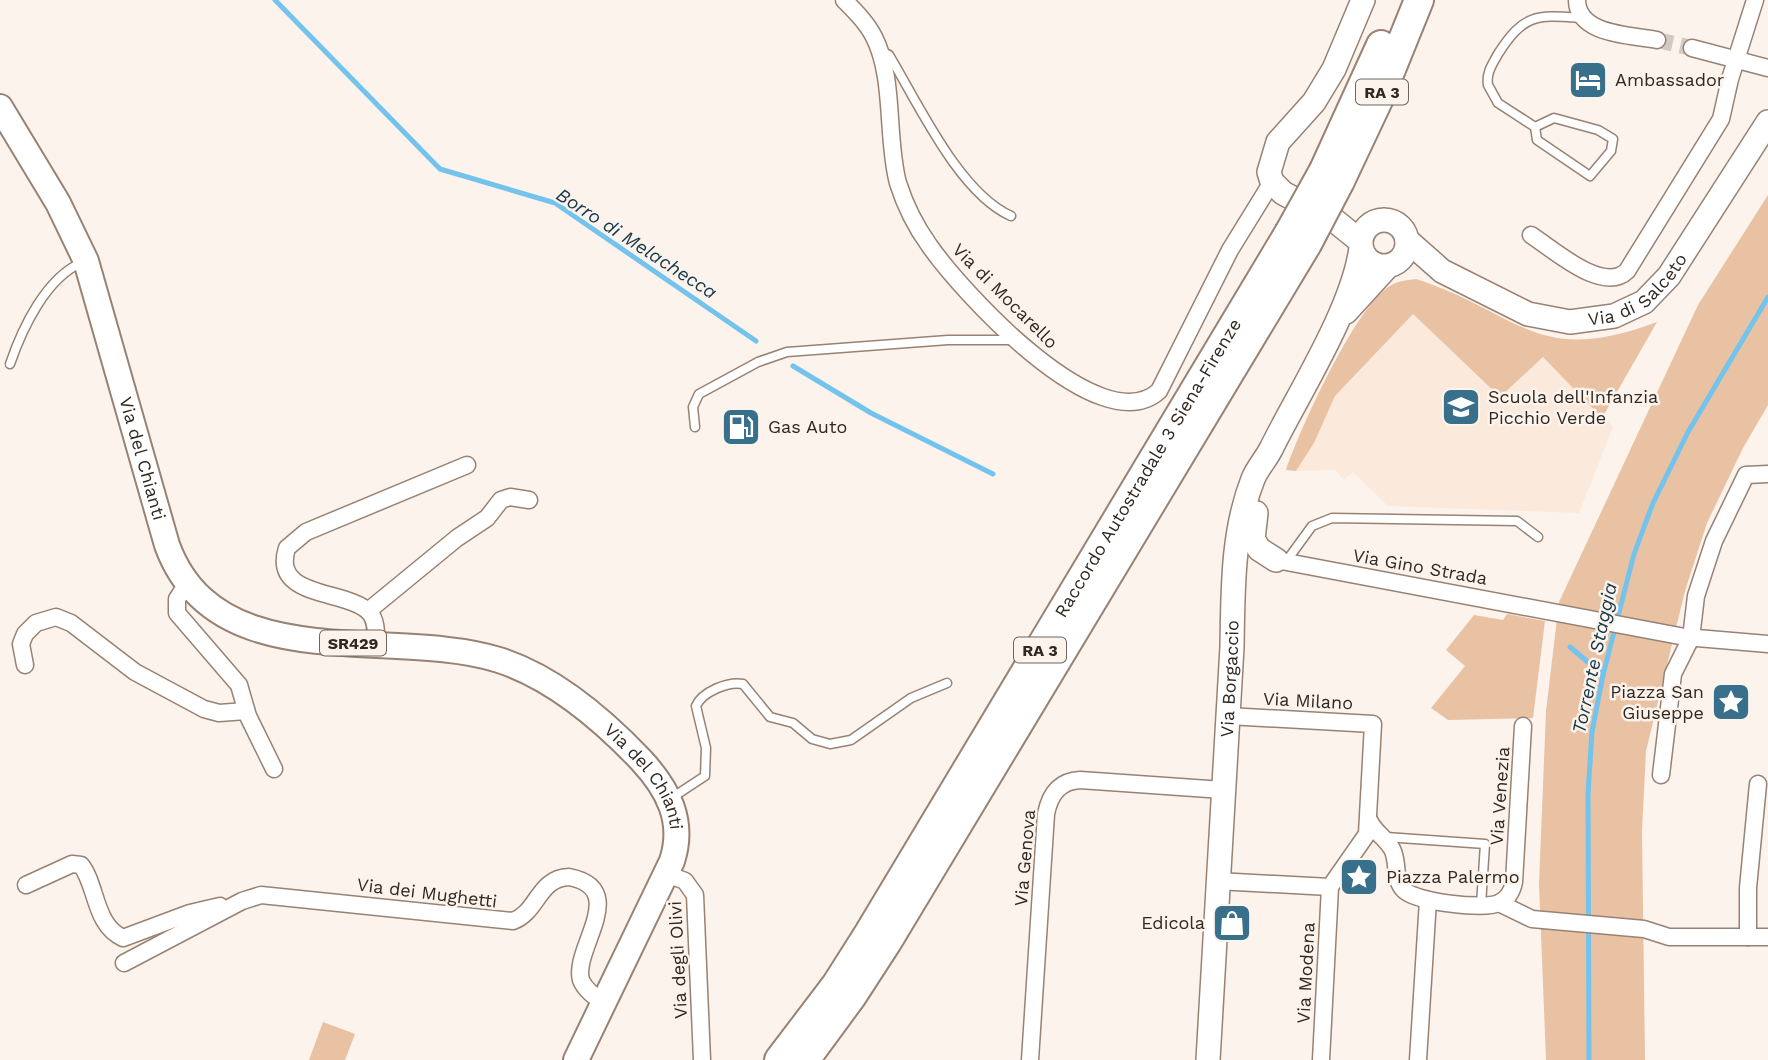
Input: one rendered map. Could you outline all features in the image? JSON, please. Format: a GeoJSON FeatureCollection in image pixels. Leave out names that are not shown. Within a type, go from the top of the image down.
{"type":"FeatureCollection","features":[{"type":"Feature","properties":{"kind":"highway","name":"Raccordo Autostradale 3 Siena-Firenze"},"geometry":{"type":"LineString","coordinates":[[1332,175],[1399,0]]}},
{"type":"Feature","properties":{"kind":"highway","name":"Raccordo Autostradale 3 Siena-Firenze"},"geometry":{"type":"LineString","coordinates":[[805,1060],[852,996],[894,931],[1298,238],[1381,94],[1419,0]]}},
{"type":"Feature","properties":{"kind":"highway","name":"Raccordo Autostradale 3 Siena-Firenze"},"geometry":{"type":"LineString","coordinates":[[779,1060],[836,985],[869,933],[1298,238]]}},
{"type":"Feature","properties":{"kind":"main road"},"geometry":{"type":"LineString","coordinates":[[1362,239],[1374,221],[1389,219],[1401,227],[1407,240],[1405,254],[1391,265],[1368,260],[1362,239],[1334,220],[1289,197],[1272,182],[1270,162],[1278,142],[1323,88],[1344,51],[1363,0]]}},
{"type":"Feature","properties":{"kind":"main road","name":"Via del Chianti"},"geometry":{"type":"LineString","coordinates":[[0,107],[62,212],[86,261],[162,528],[174,561],[188,582],[216,608],[261,632],[298,639],[469,653],[499,660],[536,677],[574,702],[622,741],[647,767],[669,799],[675,814],[678,838],[667,874],[576,1060]]}},
{"type":"Feature","properties":{"kind":"main road","name":"Via di Salceto"},"geometry":{"type":"LineString","coordinates":[[1407,240],[1442,271],[1489,296],[1536,316],[1583,322],[1621,314],[1644,302],[1669,276],[1768,122]]}},
{"type":"Feature","properties":{"kind":"main road","name":"Via Borgaccio"},"geometry":{"type":"LineString","coordinates":[[1208,1060],[1233,647],[1234,566],[1242,514],[1255,475],[1272,449],[1337,322],[1356,273],[1362,239]]}},
{"type":"Feature","properties":{"kind":"main road","name":"Via di Salceto"},"geometry":{"type":"LineString","coordinates":[[1391,265],[1442,271]]}},
{"type":"Feature","properties":{"kind":"main road","name":"Via Borgaccio"},"geometry":{"type":"LineString","coordinates":[[1337,322],[1391,265]]}},
{"type":"Feature","properties":{"kind":"main road"},"geometry":{"type":"LineString","coordinates":[[1272,449],[1252,531],[1257,546],[1281,561]]}},
{"type":"Feature","properties":{"kind":"main road"},"geometry":{"type":"LineString","coordinates":[[1233,647],[1245,575],[1256,564],[1281,561]]}},
{"type":"Feature","properties":{"kind":"street","name":"Via di Mocarello"},"geometry":{"type":"LineString","coordinates":[[844,0],[869,28],[880,51],[896,175],[911,213],[941,261],[1017,340],[1056,372],[1093,393],[1132,402],[1152,397],[1168,375],[1230,250],[1272,182]]}},
{"type":"Feature","properties":{"kind":"street"},"geometry":{"type":"LineString","coordinates":[[1577,0],[1582,18],[1600,29],[1657,40]]}},
{"type":"Feature","properties":{"kind":"street"},"geometry":{"type":"LineString","coordinates":[[1531,235],[1597,276],[1609,279],[1623,274],[1721,119],[1730,79],[1739,58],[1755,0]]}},
{"type":"Feature","properties":{"kind":"street"},"geometry":{"type":"LineString","coordinates":[[1692,48],[1739,58],[1768,68]]}},
{"type":"Feature","properties":{"kind":"street"},"geometry":{"type":"LineString","coordinates":[[376,645],[374,622],[368,611],[294,581],[284,564],[287,548],[306,532],[467,465]]}},
{"type":"Feature","properties":{"kind":"street"},"geometry":{"type":"LineString","coordinates":[[1661,775],[1673,674],[1698,587],[1730,504],[1746,475],[1768,474]]}},
{"type":"Feature","properties":{"kind":"street"},"geometry":{"type":"LineString","coordinates":[[368,611],[457,538],[487,518],[501,500],[510,496],[529,500]]}},
{"type":"Feature","properties":{"kind":"street","name":"Via Gino Strada"},"geometry":{"type":"LineString","coordinates":[[1281,561],[1683,637],[1768,644]]}},
{"type":"Feature","properties":{"kind":"street"},"geometry":{"type":"LineString","coordinates":[[188,582],[177,599],[177,613],[239,685],[246,711],[274,769]]}},
{"type":"Feature","properties":{"kind":"street"},"geometry":{"type":"LineString","coordinates":[[25,665],[21,644],[25,635],[36,622],[56,617],[71,623],[135,672],[197,706],[219,713],[246,711]]}},
{"type":"Feature","properties":{"kind":"street","name":"Via Milano"},"geometry":{"type":"LineString","coordinates":[[1228,716],[1373,724],[1369,820]]}},
{"type":"Feature","properties":{"kind":"street","name":"Via Venezia"},"geometry":{"type":"LineString","coordinates":[[1499,903],[1510,895],[1514,882],[1523,726]]}},
{"type":"Feature","properties":{"kind":"street","name":"Via Genova"},"geometry":{"type":"LineString","coordinates":[[1030,1060],[1046,814],[1050,799],[1060,785],[1080,780],[1223,790]]}},
{"type":"Feature","properties":{"kind":"street"},"geometry":{"type":"LineString","coordinates":[[1748,937],[1748,888],[1758,784]]}},
{"type":"Feature","properties":{"kind":"street"},"geometry":{"type":"LineString","coordinates":[[1369,820],[1394,853],[1402,886],[1408,892],[1428,900],[1481,905],[1499,903],[1520,915],[1538,919],[1644,929],[1669,937],[1768,937]]}},
{"type":"Feature","properties":{"kind":"street"},"geometry":{"type":"LineString","coordinates":[[1217,881],[1330,887],[1362,844],[1369,820]]}},
{"type":"Feature","properties":{"kind":"street","name":"Via dei Mughetti"},"geometry":{"type":"LineString","coordinates":[[26,885],[72,864],[81,865],[102,916],[114,933],[122,938],[190,913],[237,904],[268,894],[513,921],[525,914],[552,880],[577,879],[592,891],[598,910],[582,965],[581,980],[588,990],[604,1003]]}},
{"type":"Feature","properties":{"kind":"street","name":"Via degli Olivi"},"geometry":{"type":"LineString","coordinates":[[667,874],[688,883],[695,895],[702,1060]]}},
{"type":"Feature","properties":{"kind":"street","name":"Via Modena"},"geometry":{"type":"LineString","coordinates":[[1321,1060],[1330,887]]}},
{"type":"Feature","properties":{"kind":"street"},"geometry":{"type":"LineString","coordinates":[[1418,1060],[1428,900]]}},
{"type":"Feature","properties":{"kind":"street","name":"Via dei Mughetti"},"geometry":{"type":"LineString","coordinates":[[124,963],[237,904]]}},
{"type":"Feature","properties":{"kind":"lane"},"geometry":{"type":"LineString","coordinates":[[1535,127],[1554,118],[1598,130],[1613,139],[1611,151],[1590,176],[1537,140],[1535,127],[1494,98],[1488,85],[1489,69],[1511,34],[1522,23],[1546,16],[1582,18]]}},
{"type":"Feature","properties":{"kind":"lane"},"geometry":{"type":"LineString","coordinates":[[880,51],[889,55],[928,121],[978,195],[995,209],[1010,216]]}},
{"type":"Feature","properties":{"kind":"lane"},"geometry":{"type":"LineString","coordinates":[[9,364],[29,316],[63,275],[86,261]]}},
{"type":"Feature","properties":{"kind":"lane"},"geometry":{"type":"LineString","coordinates":[[695,427],[693,407],[699,394],[778,354],[811,348],[927,341],[1017,340]]}},
{"type":"Feature","properties":{"kind":"lane"},"geometry":{"type":"LineString","coordinates":[[1281,561],[1312,526],[1332,518],[1517,521],[1538,537]]}},
{"type":"Feature","properties":{"kind":"lane"},"geometry":{"type":"LineString","coordinates":[[669,799],[705,776],[706,748],[696,706],[701,698],[722,687],[743,684],[770,717],[793,723],[812,738],[830,744],[851,740],[911,698],[947,683]]}},
{"type":"Feature","properties":{"kind":"lane"},"geometry":{"type":"LineString","coordinates":[[1383,837],[1485,844],[1481,905]]}},
{"type":"Feature","properties":{"kind":"shaded area"},"geometry":{"type":"Polygon","coordinates":[[[1768,195],[1768,405],[1743,448],[1707,523],[1685,591],[1646,751],[1642,831],[1645,1060],[1546,1060],[1539,884],[1546,711],[1559,602],[1698,305],[1768,195]]]}},
{"type":"Feature","properties":{"kind":"shaded area"},"geometry":{"type":"Polygon","coordinates":[[[1416,279],[1451,292],[1529,330],[1554,337],[1582,339],[1616,335],[1657,322],[1602,418],[1543,357],[1500,397],[1413,314],[1335,396],[1314,443],[1296,471],[1286,470],[1330,370],[1361,317],[1390,286],[1416,279]]]}},
{"type":"Feature","properties":{"kind":"shaded area","name":"Scuola dell'Infanzia Picchio Verde"},"geometry":{"type":"Polygon","coordinates":[[[1413,314],[1500,397],[1543,357],[1613,427],[1579,513],[1388,506],[1353,472],[1344,480],[1335,470],[1296,471],[1314,443],[1335,396],[1413,314]]]}},
{"type":"Feature","properties":{"kind":"shaded area"},"geometry":{"type":"Polygon","coordinates":[[[1507,614],[1545,621],[1533,718],[1448,720],[1431,708],[1465,666],[1446,650],[1474,615],[1503,620],[1507,614]]]}},
{"type":"Feature","properties":{"kind":"shaded area"},"geometry":{"type":"Polygon","coordinates":[[[323,1022],[355,1034],[345,1060],[309,1060],[323,1022]]]}},
{"type":"Feature","properties":{"kind":"waterway","name":"Borro di Melachecca"},"geometry":{"type":"LineString","coordinates":[[275,0],[440,169],[555,203],[756,341]]}},
{"type":"Feature","properties":{"kind":"waterway","name":"Torrente Staggia"},"geometry":{"type":"LineString","coordinates":[[1589,1060],[1588,794],[1592,732],[1603,675],[1634,554],[1653,503],[1688,432],[1768,297]]}},
{"type":"Feature","properties":{"kind":"waterway","name":"Borro di Melachecca"},"geometry":{"type":"LineString","coordinates":[[793,366],[871,413],[993,474]]}},
{"type":"Feature","properties":{"kind":"waterway","name":"Borro di Melachecca"},"geometry":{"type":"LineString","coordinates":[[1570,647],[1603,675]]}},
{"type":"Feature","properties":{"kind":"tunnel"},"geometry":{"type":"LineString","coordinates":[[1657,40],[1692,48]]}},
{"type":"Feature","properties":{"kind":"place","name":"Ambassador"},"geometry":{"type":"Point","coordinates":[1588,80]}},
{"type":"Feature","properties":{"kind":"place","name":"Scuola dell'Infanzia Picchio Verde"},"geometry":{"type":"Point","coordinates":[1461,407]}},
{"type":"Feature","properties":{"kind":"place","name":"Gas Auto"},"geometry":{"type":"Point","coordinates":[741,427]}},
{"type":"Feature","properties":{"kind":"place","name":"Piazza San Giuseppe"},"geometry":{"type":"Point","coordinates":[1731,702]}},
{"type":"Feature","properties":{"kind":"place","name":"Piazza Palermo"},"geometry":{"type":"Point","coordinates":[1359,877]}},
{"type":"Feature","properties":{"kind":"place","name":"Edicola"},"geometry":{"type":"Point","coordinates":[1232,923]}}]}
